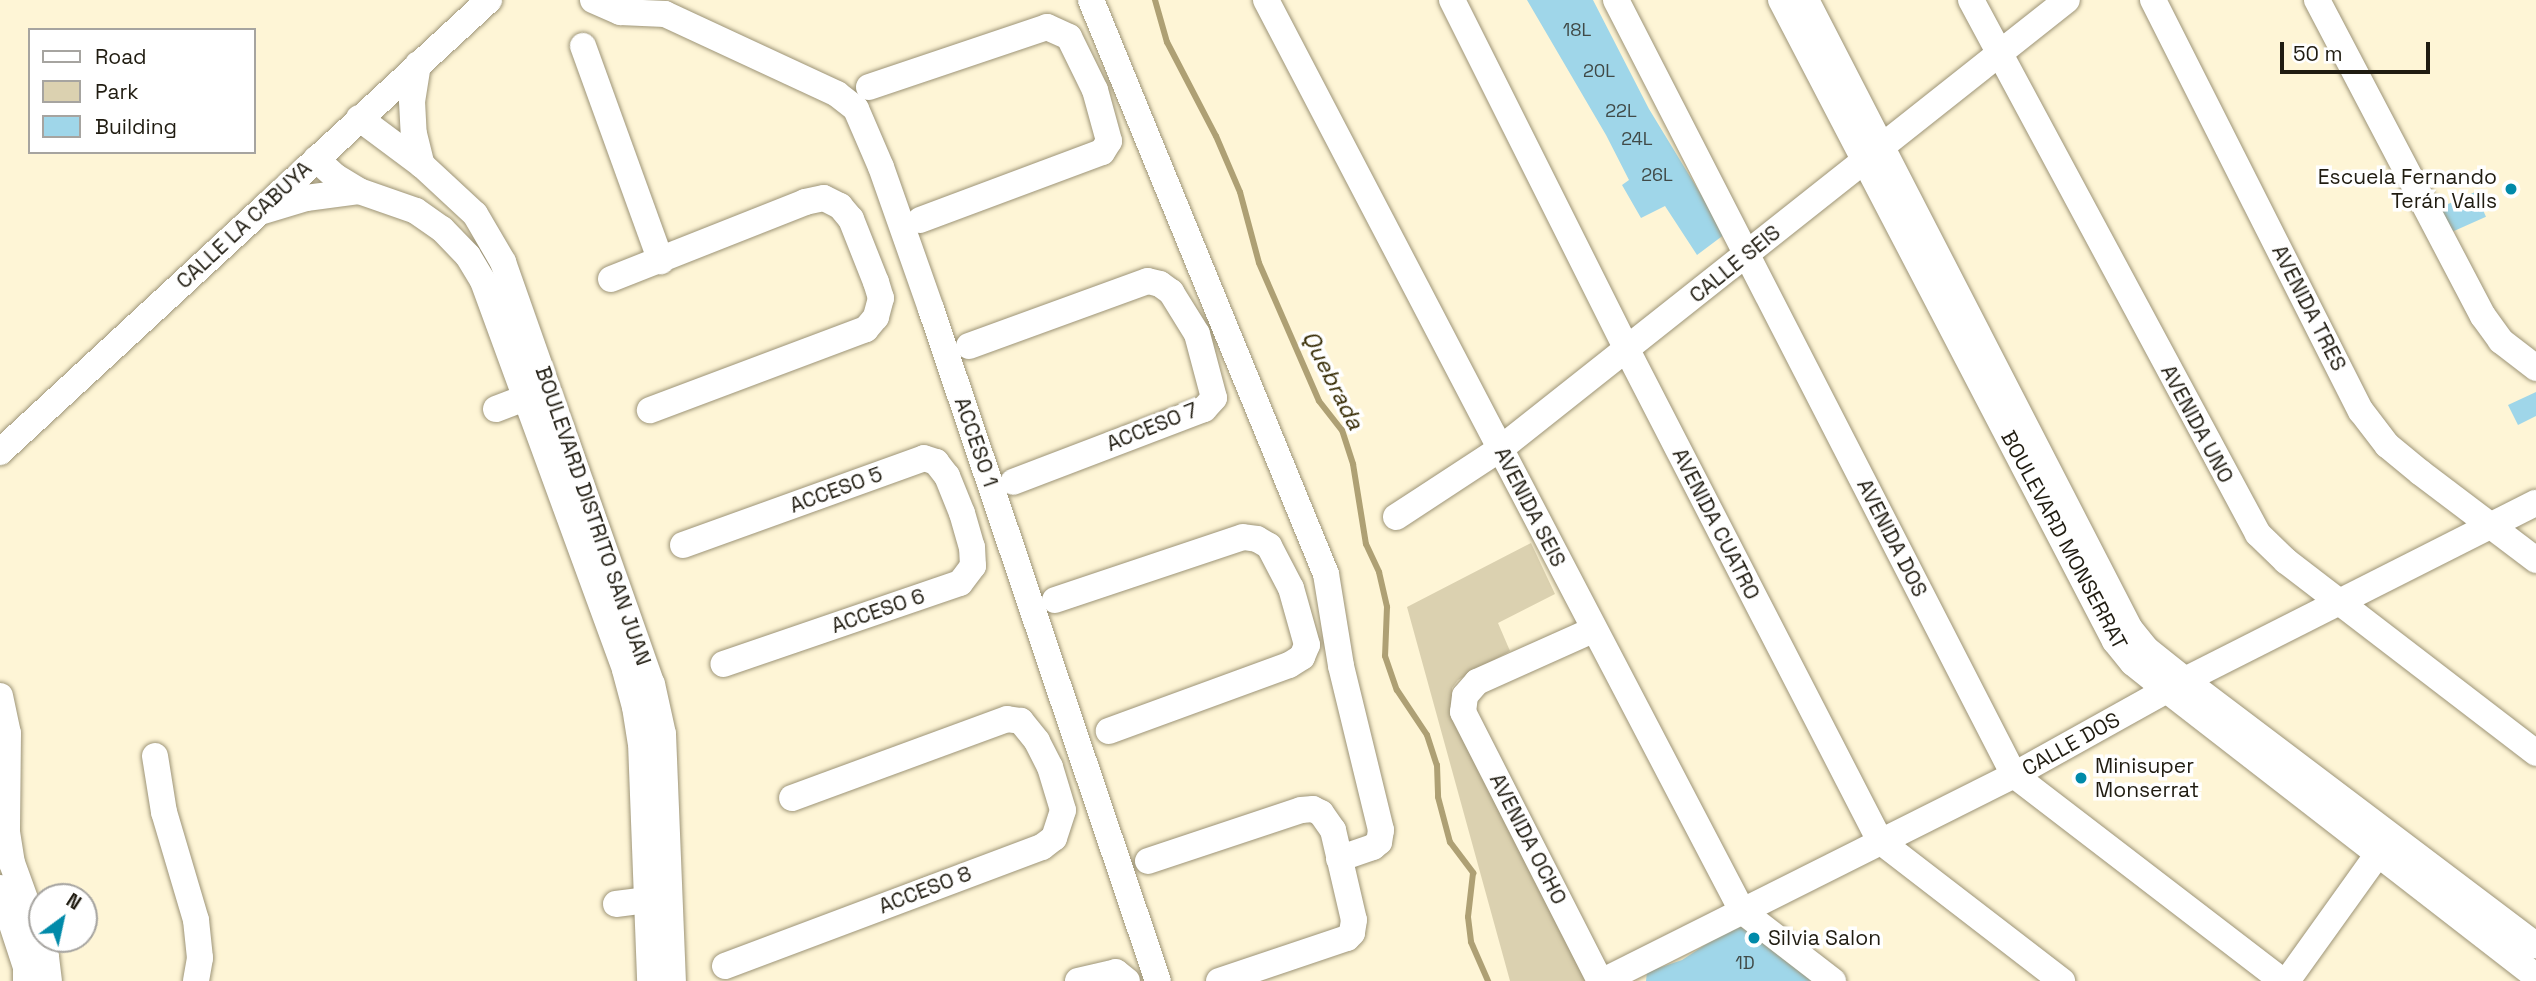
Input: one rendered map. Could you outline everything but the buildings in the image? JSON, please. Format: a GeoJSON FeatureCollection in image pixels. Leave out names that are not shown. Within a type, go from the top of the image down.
{"type":"FeatureCollection","features":[{"type":"Feature","properties":{"kind":"street","name":"CALLE LA CABUYA"},"geometry":{"type":"LineString","coordinates":[[0,452],[489,0]]}},
{"type":"Feature","properties":{"kind":"street","name":"ACCESO 1"},"geometry":{"type":"LineString","coordinates":[[593,0],[620,12],[659,7],[837,94],[856,109],[913,228],[1004,491],[1083,755],[1158,981]]}},
{"type":"Feature","properties":{"kind":"street"},"geometry":{"type":"LineString","coordinates":[[1091,0],[1326,574],[1341,666],[1381,830],[1380,842],[1339,859]]}},
{"type":"Feature","properties":{"kind":"street","name":"AVENIDA SEIS"},"geometry":{"type":"LineString","coordinates":[[1266,0],[1742,911],[1833,981]]}},
{"type":"Feature","properties":{"kind":"street","name":"AVENIDA CUATRO"},"geometry":{"type":"LineString","coordinates":[[1452,0],[1627,350],[1880,841],[2063,981]]}},
{"type":"Feature","properties":{"kind":"street","name":"AVENIDA DOS"},"geometry":{"type":"LineString","coordinates":[[1616,0],[2014,775],[2285,981]]}},
{"type":"Feature","properties":{"kind":"street","name":"BOULEVARD MONSERRAT"},"geometry":{"type":"LineString","coordinates":[[1781,0],[1873,153],[2130,629],[2176,686],[2385,844],[2536,945]]}},
{"type":"Feature","properties":{"kind":"street","name":"BOULEVARD MONSERRAT"},"geometry":{"type":"LineString","coordinates":[[1806,0],[1873,153]]}},
{"type":"Feature","properties":{"kind":"street","name":"AVENIDA UNO"},"geometry":{"type":"LineString","coordinates":[[1971,0],[2258,534],[2286,561],[2536,753]]}},
{"type":"Feature","properties":{"kind":"street","name":"CALLE SEIS"},"geometry":{"type":"LineString","coordinates":[[1396,517],[1500,449],[2067,0]]}},
{"type":"Feature","properties":{"kind":"street","name":"AVENIDA TRES"},"geometry":{"type":"LineString","coordinates":[[2153,0],[2361,411],[2387,444],[2536,559]]}},
{"type":"Feature","properties":{"kind":"street"},"geometry":{"type":"LineString","coordinates":[[2317,0],[2483,316],[2501,341],[2536,368]]}},
{"type":"Feature","properties":{"kind":"street"},"geometry":{"type":"LineString","coordinates":[[863,250],[1102,152],[1110,141],[1095,90],[1069,37],[1047,27],[869,87]]}},
{"type":"Feature","properties":{"kind":"street"},"geometry":{"type":"LineString","coordinates":[[583,46],[662,261]]}},
{"type":"Feature","properties":{"kind":"street"},"geometry":{"type":"LineString","coordinates":[[418,64],[412,101],[414,134],[422,165]]}},
{"type":"Feature","properties":{"kind":"street"},"geometry":{"type":"LineString","coordinates":[[1095,90],[1123,80]]}},
{"type":"Feature","properties":{"kind":"street","name":"BOULEVARD DISTRITO SAN JUAN"},"geometry":{"type":"LineString","coordinates":[[359,118],[422,165],[475,214],[503,262],[537,394]]}},
{"type":"Feature","properties":{"kind":"street","name":"BOULEVARD DISTRITO SAN JUAN"},"geometry":{"type":"LineString","coordinates":[[316,159],[336,177],[359,191],[416,211],[442,229],[468,256],[483,281],[537,394],[652,684],[663,734],[658,898],[650,981]]}},
{"type":"Feature","properties":{"kind":"street"},"geometry":{"type":"LineString","coordinates":[[258,212],[306,198],[359,191]]}},
{"type":"Feature","properties":{"kind":"street"},"geometry":{"type":"LineString","coordinates":[[611,279],[805,202],[824,198],[840,206],[851,219],[881,298],[876,317],[866,329],[650,410]]}},
{"type":"Feature","properties":{"kind":"street","name":"ACCESO 7"},"geometry":{"type":"LineString","coordinates":[[969,346],[1148,281],[1160,284],[1171,292],[1197,334],[1214,398],[1204,409],[1004,491]]}},
{"type":"Feature","properties":{"kind":"street"},"geometry":{"type":"LineString","coordinates":[[1197,334],[1225,323]]}},
{"type":"Feature","properties":{"kind":"street"},"geometry":{"type":"LineString","coordinates":[[496,409],[537,394]]}},
{"type":"Feature","properties":{"kind":"street","name":"ACCESO 5"},"geometry":{"type":"LineString","coordinates":[[683,545],[924,458],[936,462],[947,476],[962,513]]}},
{"type":"Feature","properties":{"kind":"street"},"geometry":{"type":"LineString","coordinates":[[962,513],[1004,491]]}},
{"type":"Feature","properties":{"kind":"street","name":"CALLE DOS"},"geometry":{"type":"LineString","coordinates":[[1601,981],[2014,775],[2176,686],[2536,503]]}},
{"type":"Feature","properties":{"kind":"street","name":"ACCESO 6"},"geometry":{"type":"LineString","coordinates":[[724,664],[960,583],[973,566],[972,547],[962,513]]}},
{"type":"Feature","properties":{"kind":"street"},"geometry":{"type":"LineString","coordinates":[[1055,600],[1243,537],[1257,539],[1269,546],[1291,588],[1307,645],[1302,657],[1289,665],[1109,731]]}},
{"type":"Feature","properties":{"kind":"street"},"geometry":{"type":"LineString","coordinates":[[1291,588],[1326,574]]}},
{"type":"Feature","properties":{"kind":"street","name":"AVENIDA OCHO"},"geometry":{"type":"LineString","coordinates":[[1593,630],[1477,682],[1465,696],[1463,712],[1601,981]]}},
{"type":"Feature","properties":{"kind":"street"},"geometry":{"type":"LineString","coordinates":[[0,696],[8,733],[7,832],[12,863],[46,957],[49,981]]}},
{"type":"Feature","properties":{"kind":"street"},"geometry":{"type":"LineString","coordinates":[[792,798],[1007,719],[1021,721],[1029,729],[1050,766],[1083,755]]}},
{"type":"Feature","properties":{"kind":"street"},"geometry":{"type":"LineString","coordinates":[[155,756],[164,812],[197,920],[200,958],[196,981]]}},
{"type":"Feature","properties":{"kind":"street","name":"ACCESO 8"},"geometry":{"type":"LineString","coordinates":[[725,966],[1042,847],[1054,838],[1063,810],[1050,766]]}},
{"type":"Feature","properties":{"kind":"street"},"geometry":{"type":"LineString","coordinates":[[1148,861],[1301,810],[1321,813],[1333,830],[1354,920],[1352,933],[1347,938],[1252,976],[1219,981]]}},
{"type":"Feature","properties":{"kind":"street"},"geometry":{"type":"LineString","coordinates":[[2285,981],[2385,844]]}},
{"type":"Feature","properties":{"kind":"street","name":"BOULEVARD MONSERRAT"},"geometry":{"type":"LineString","coordinates":[[2385,844],[2536,976]]}},
{"type":"Feature","properties":{"kind":"street"},"geometry":{"type":"LineString","coordinates":[[0,888],[26,967],[26,981]]}},
{"type":"Feature","properties":{"kind":"street"},"geometry":{"type":"LineString","coordinates":[[617,904],[658,898]]}},
{"type":"Feature","properties":{"kind":"street","name":"BOULEVARD DISTRITO SAN JUAN"},"geometry":{"type":"LineString","coordinates":[[658,898],[673,981]]}},
{"type":"Feature","properties":{"kind":"street"},"geometry":{"type":"LineString","coordinates":[[1079,981],[1116,972],[1127,981]]}},
{"type":"Feature","properties":{"kind":"green space"},"geometry":{"type":"Polygon","coordinates":[[[1531,543],[1555,594],[1498,623],[1510,651],[1458,680],[1452,688],[1452,697],[1589,981],[1510,981],[1407,607],[1531,543]]]}},
{"type":"Feature","properties":{"kind":"waterway","name":"Quebrada"},"geometry":{"type":"LineString","coordinates":[[1155,0],[1167,42],[1216,136],[1240,192],[1259,263],[1319,401],[1342,430],[1353,464],[1366,544],[1379,572],[1387,607],[1385,656],[1397,690],[1427,735],[1437,765],[1438,797],[1450,842],[1473,873],[1468,917],[1471,942],[1488,981]]}},
{"type":"Feature","properties":{"kind":"place","name":"Escuela Fernando Terán Valls"},"geometry":{"type":"Point","coordinates":[2511,189]}},
{"type":"Feature","properties":{"kind":"place","name":"Minisuper Monserrat"},"geometry":{"type":"Point","coordinates":[2081,778]}},
{"type":"Feature","properties":{"kind":"place","name":"Silvia Salon"},"geometry":{"type":"Point","coordinates":[1754,938]}}]}
